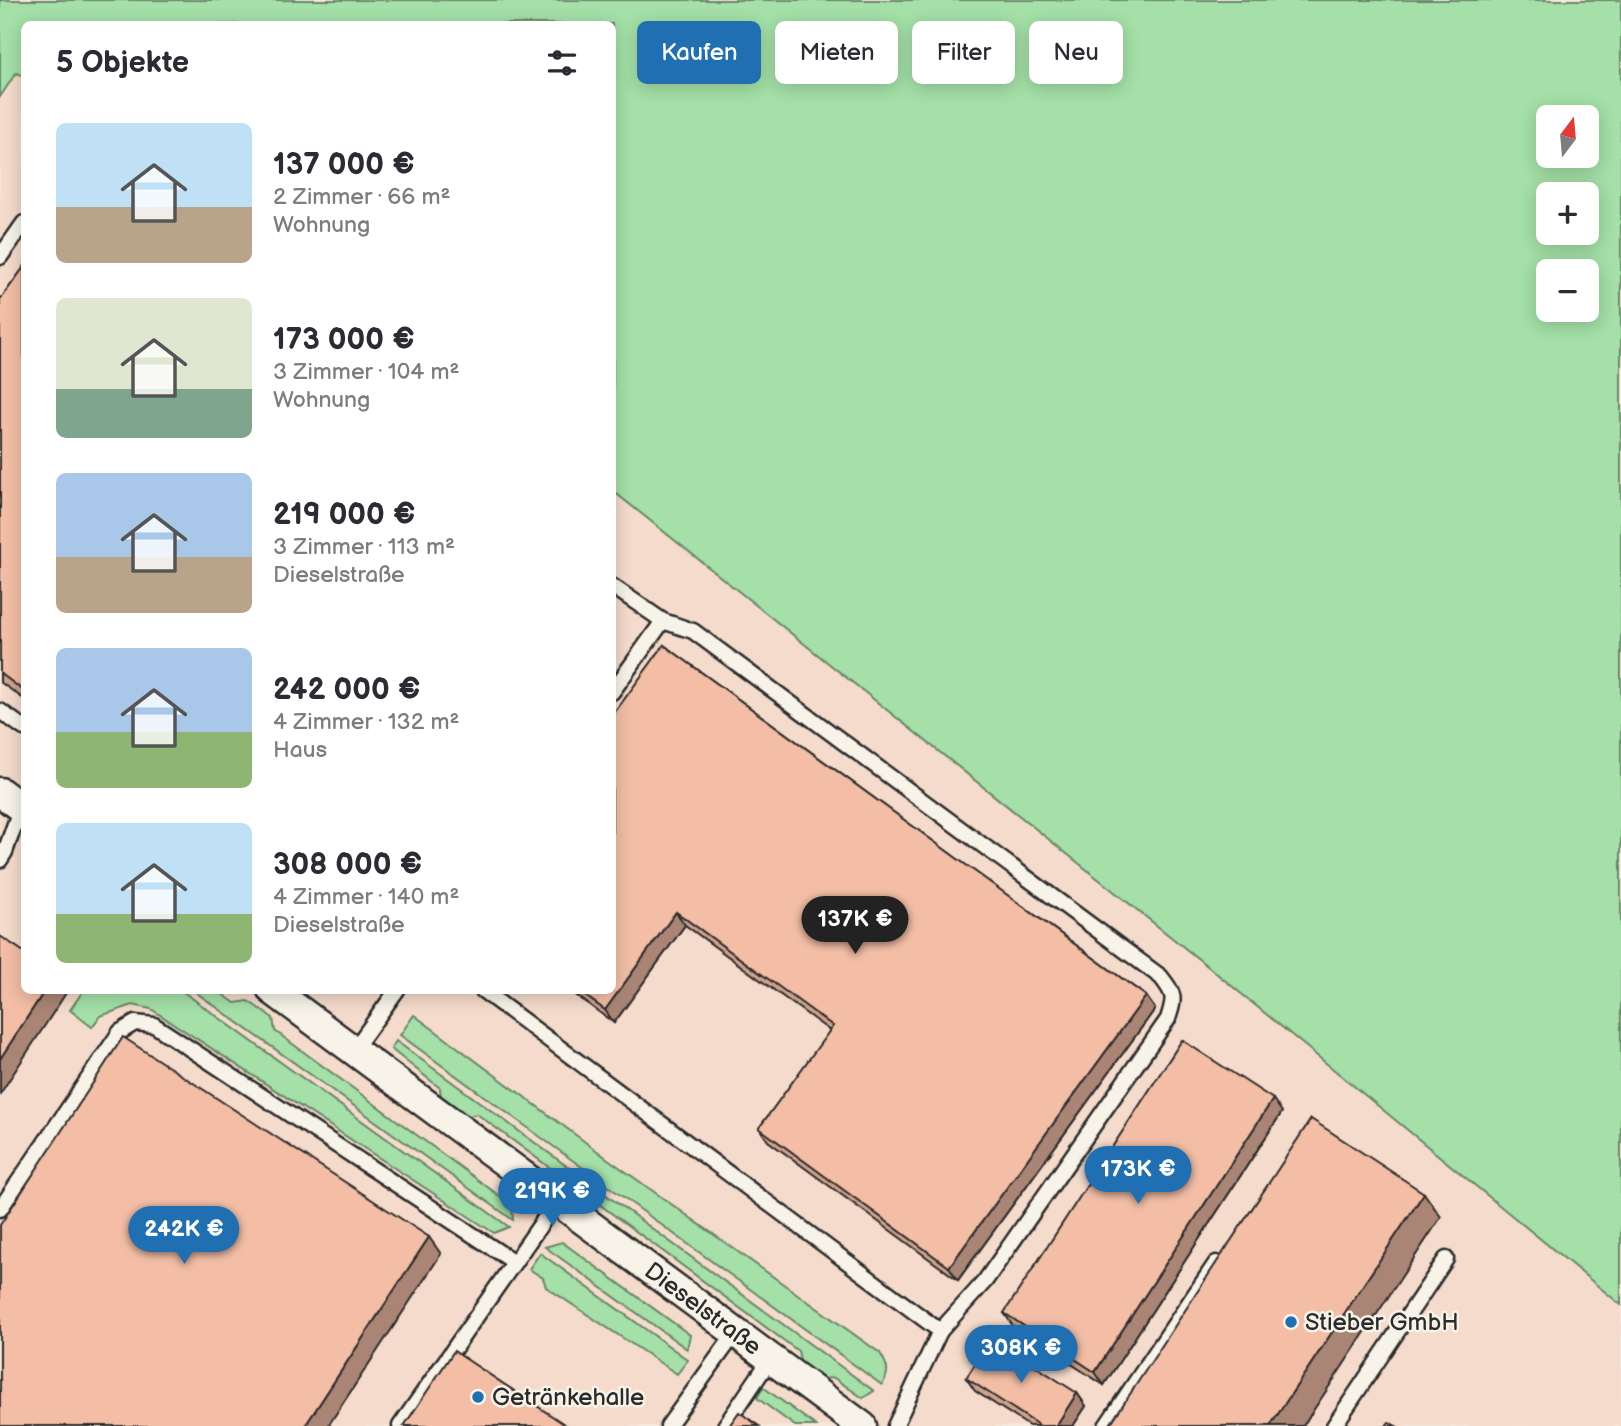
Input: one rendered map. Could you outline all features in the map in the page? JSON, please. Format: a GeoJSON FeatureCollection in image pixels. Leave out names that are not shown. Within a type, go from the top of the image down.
{"type":"FeatureCollection","features":[{"type":"Feature","properties":{"kind":"street","name":"Dieselstraße"},"geometry":{"type":"LineString","coordinates":[[277,994],[862,1426]]}},
{"type":"Feature","properties":{"kind":"lane"},"geometry":{"type":"LineString","coordinates":[[0,257],[21,227]]}},
{"type":"Feature","properties":{"kind":"lane"},"geometry":{"type":"LineString","coordinates":[[616,589],[663,621],[692,631],[1161,977],[1174,1000],[1168,1019],[985,1281],[940,1331],[895,1426]]}},
{"type":"Feature","properties":{"kind":"lane"},"geometry":{"type":"LineString","coordinates":[[616,686],[663,621]]}},
{"type":"Feature","properties":{"kind":"lane"},"geometry":{"type":"LineString","coordinates":[[0,710],[21,726]]}},
{"type":"Feature","properties":{"kind":"lane"},"geometry":{"type":"LineString","coordinates":[[0,860],[5,852],[15,803]]}},
{"type":"Feature","properties":{"kind":"lane"},"geometry":{"type":"LineString","coordinates":[[353,1051],[394,994]]}},
{"type":"Feature","properties":{"kind":"lane"},"geometry":{"type":"LineString","coordinates":[[487,994],[940,1331]]}},
{"type":"Feature","properties":{"kind":"lane"},"geometry":{"type":"LineString","coordinates":[[0,1209],[120,1032],[135,1023],[154,1024],[514,1262]]}},
{"type":"Feature","properties":{"kind":"lane"},"geometry":{"type":"LineString","coordinates":[[400,1426],[557,1201]]}},
{"type":"Feature","properties":{"kind":"lane"},"geometry":{"type":"LineString","coordinates":[[1106,1426],[1227,1248]]}},
{"type":"Feature","properties":{"kind":"lane"},"geometry":{"type":"LineString","coordinates":[[1334,1426],[1446,1259]]}},
{"type":"Feature","properties":{"kind":"lane"},"geometry":{"type":"LineString","coordinates":[[668,1426],[736,1332]]}},
{"type":"Feature","properties":{"kind":"lane"},"geometry":{"type":"LineString","coordinates":[[725,1426],[771,1358]]}},
{"type":"Feature","properties":{"kind":"shaded area"},"geometry":{"type":"Polygon","coordinates":[[[16,73],[21,75],[21,994],[616,994],[616,493],[1216,973],[1621,1305],[1621,1426],[0,1426],[0,97],[16,73]]]}},
{"type":"Feature","properties":{"kind":"green space"},"geometry":{"type":"Polygon","coordinates":[[[0,0],[1621,0],[1621,1305],[1216,973],[616,493],[616,21],[21,21],[21,75],[16,73],[0,97],[0,0]]]}},
{"type":"Feature","properties":{"kind":"green space"},"geometry":{"type":"Polygon","coordinates":[[[81,994],[186,994],[509,1227],[494,1233],[151,1009],[133,1005],[100,1016],[92,1027],[70,1010],[81,994]]]}},
{"type":"Feature","properties":{"kind":"green space"},"geometry":{"type":"Polygon","coordinates":[[[198,994],[222,994],[235,1003],[248,1001],[273,1018],[275,1031],[512,1205],[513,1220],[198,994]]]}},
{"type":"Feature","properties":{"kind":"green space"},"geometry":{"type":"Polygon","coordinates":[[[414,1015],[608,1159],[880,1353],[887,1369],[882,1385],[400,1035],[414,1015]]]}},
{"type":"Feature","properties":{"kind":"green space"},"geometry":{"type":"Polygon","coordinates":[[[396,1041],[874,1391],[863,1398],[834,1378],[822,1379],[801,1364],[798,1351],[477,1114],[463,1117],[441,1099],[440,1088],[391,1049],[396,1041]]]}},
{"type":"Feature","properties":{"kind":"green space"},"geometry":{"type":"Polygon","coordinates":[[[562,1242],[690,1335],[687,1349],[545,1247],[562,1242]]]}},
{"type":"Feature","properties":{"kind":"green space"},"geometry":{"type":"Polygon","coordinates":[[[540,1253],[688,1360],[677,1374],[546,1287],[543,1278],[529,1269],[540,1253]]]}},
{"type":"Feature","properties":{"kind":"green space"},"geometry":{"type":"Polygon","coordinates":[[[763,1387],[816,1426],[795,1426],[757,1398],[763,1387]]]}},
{"type":"Feature","properties":{"kind":"building"},"geometry":{"type":"Polygon","coordinates":[[[21,271],[21,689],[0,673],[0,300],[21,271]]]}},
{"type":"Feature","properties":{"kind":"building"},"geometry":{"type":"Polygon","coordinates":[[[664,645],[1146,996],[949,1267],[759,1128],[833,1026],[676,912],[605,1010],[583,994],[616,994],[616,711],[664,645]]]}},
{"type":"Feature","properties":{"kind":"building"},"geometry":{"type":"Polygon","coordinates":[[[0,936],[21,950],[21,994],[42,994],[0,1059],[0,936]]]}},
{"type":"Feature","properties":{"kind":"building"},"geometry":{"type":"Polygon","coordinates":[[[123,1037],[429,1237],[305,1426],[0,1426],[0,1225],[123,1037]]]}},
{"type":"Feature","properties":{"kind":"building"},"geometry":{"type":"Polygon","coordinates":[[[1182,1040],[1273,1099],[1095,1372],[1004,1313],[1182,1040]]]}},
{"type":"Feature","properties":{"kind":"building","name":"Stieber GmbH"},"geometry":{"type":"Polygon","coordinates":[[[1311,1119],[1424,1193],[1270,1426],[1109,1426],[1311,1119]]]}},
{"type":"Feature","properties":{"kind":"building"},"geometry":{"type":"Polygon","coordinates":[[[992,1338],[1077,1393],[1056,1426],[1040,1426],[966,1378],[992,1338]]]}},
{"type":"Feature","properties":{"kind":"building"},"geometry":{"type":"Polygon","coordinates":[[[454,1351],[567,1426],[404,1426],[454,1351]]]}},
{"type":"Feature","properties":{"kind":"building"},"geometry":{"type":"Polygon","coordinates":[[[739,1412],[759,1426],[729,1426],[739,1412]]]}},
{"type":"Feature","properties":{"kind":"place","name":"Stieber GmbH"},"geometry":{"type":"Point","coordinates":[1291,1322]}},
{"type":"Feature","properties":{"kind":"place","name":"Getränkehalle"},"geometry":{"type":"Point","coordinates":[478,1397]}}]}
